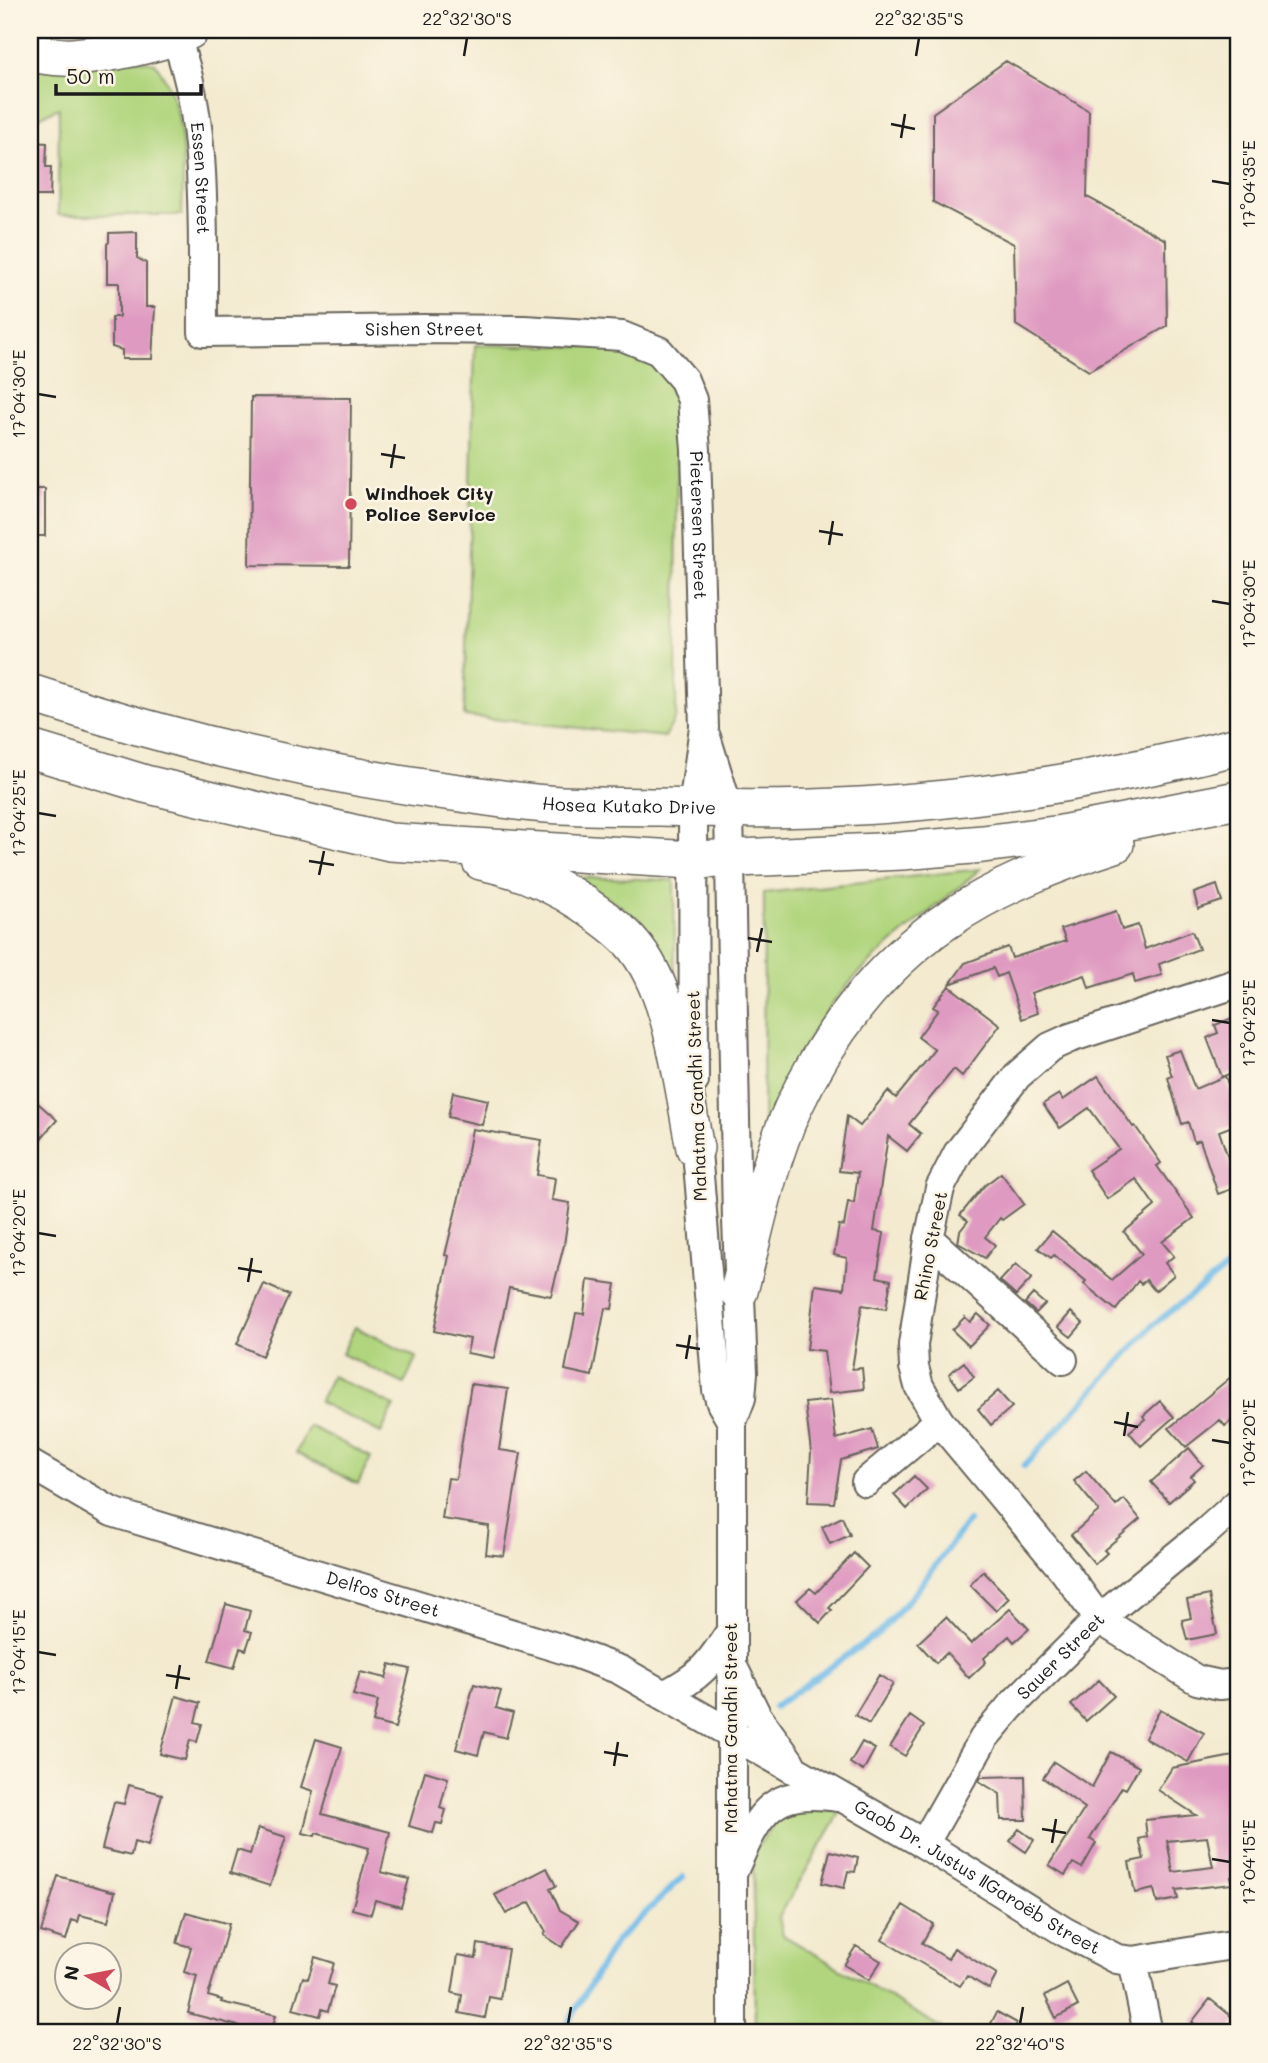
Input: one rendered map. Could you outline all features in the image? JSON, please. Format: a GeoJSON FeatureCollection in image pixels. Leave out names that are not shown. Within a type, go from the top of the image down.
{"type":"FeatureCollection","features":[{"type":"Feature","properties":{"kind":"main road"},"geometry":{"type":"LineString","coordinates":[[39,30],[86,38],[138,30]]}},
{"type":"Feature","properties":{"kind":"main road"},"geometry":{"type":"LineString","coordinates":[[30,53],[79,56],[179,32]]}},
{"type":"Feature","properties":{"kind":"main road","name":"Hosea Kutako Drive"},"geometry":{"type":"LineString","coordinates":[[30,693],[173,737],[271,760],[405,786],[548,804],[729,809],[816,808],[987,794],[1121,772],[1238,747]]}},
{"type":"Feature","properties":{"kind":"main road"},"geometry":{"type":"LineString","coordinates":[[30,749],[145,784],[390,842],[499,864],[562,890],[613,925],[632,943],[647,965],[665,1005],[695,1148]]}},
{"type":"Feature","properties":{"kind":"main road"},"geometry":{"type":"LineString","coordinates":[[390,842],[693,860],[902,851],[1062,834],[1238,801]]}},
{"type":"Feature","properties":{"kind":"main road"},"geometry":{"type":"LineString","coordinates":[[739,1291],[775,1157],[793,1109],[813,1069],[868,990],[944,922],[972,904],[1063,861],[1238,801]]}},
{"type":"Feature","properties":{"kind":"street","name":"Essen Street"},"geometry":{"type":"LineString","coordinates":[[179,32],[193,95],[201,178],[203,332]]}},
{"type":"Feature","properties":{"kind":"street","name":"Sishen Street"},"geometry":{"type":"LineString","coordinates":[[203,332],[524,330],[622,336],[644,344]]}},
{"type":"Feature","properties":{"kind":"street","name":"Pietersen Street"},"geometry":{"type":"LineString","coordinates":[[644,344],[659,351],[672,364],[684,380],[692,400],[696,450],[704,727],[693,808]]}},
{"type":"Feature","properties":{"kind":"street","name":"Pietersen Street"},"geometry":{"type":"LineString","coordinates":[[704,727],[729,809]]}},
{"type":"Feature","properties":{"kind":"street","name":"Mahatma Gandhi Street"},"geometry":{"type":"LineString","coordinates":[[693,808],[695,1148],[717,1390],[732,1422]]}},
{"type":"Feature","properties":{"kind":"street","name":"Mahatma Gandhi Street"},"geometry":{"type":"LineString","coordinates":[[729,809],[743,1373],[741,1398],[732,1422],[732,2033]]}},
{"type":"Feature","properties":{"kind":"street","name":"Rhino Street"},"geometry":{"type":"LineString","coordinates":[[1099,1619],[1065,1572],[939,1421],[919,1386],[913,1345],[929,1239],[940,1188],[958,1153],[1017,1076],[1050,1047],[1238,983]]}},
{"type":"Feature","properties":{"kind":"street"},"geometry":{"type":"LineString","coordinates":[[929,1239],[1063,1360]]}},
{"type":"Feature","properties":{"kind":"street"},"geometry":{"type":"LineString","coordinates":[[866,1482],[939,1421]]}},
{"type":"Feature","properties":{"kind":"street","name":"Delfos Street"},"geometry":{"type":"LineString","coordinates":[[30,1464],[113,1512],[609,1665],[731,1734]]}},
{"type":"Feature","properties":{"kind":"street","name":"Sauer Street"},"geometry":{"type":"LineString","coordinates":[[924,1844],[989,1732],[1010,1707],[1099,1619],[1197,1540],[1238,1503]]}},
{"type":"Feature","properties":{"kind":"street"},"geometry":{"type":"LineString","coordinates":[[1099,1619],[1197,1680],[1220,1685],[1238,1683]]}},
{"type":"Feature","properties":{"kind":"street"},"geometry":{"type":"LineString","coordinates":[[664,1695],[702,1672],[731,1631]]}},
{"type":"Feature","properties":{"kind":"street"},"geometry":{"type":"LineString","coordinates":[[731,1662],[757,1716],[795,1769]]}},
{"type":"Feature","properties":{"kind":"street","name":"Gaob Dr. Justus ǁGaroëb Street"},"geometry":{"type":"LineString","coordinates":[[731,1734],[924,1844],[1065,1932],[1117,1959],[1133,1961],[1238,1944]]}},
{"type":"Feature","properties":{"kind":"street"},"geometry":{"type":"LineString","coordinates":[[731,1878],[753,1829],[772,1805],[801,1794],[841,1797]]}},
{"type":"Feature","properties":{"kind":"street"},"geometry":{"type":"LineString","coordinates":[[1133,1961],[1148,2033]]}},
{"type":"Feature","properties":{"kind":"green space"},"geometry":{"type":"Polygon","coordinates":[[[135,59],[155,63],[173,98],[183,155],[182,215],[58,215],[59,108],[30,121],[30,69],[135,59]]]}},
{"type":"Feature","properties":{"kind":"green space"},"geometry":{"type":"Polygon","coordinates":[[[475,345],[617,347],[641,356],[655,365],[670,385],[676,402],[677,429],[676,716],[665,737],[464,716],[475,345]]]}},
{"type":"Feature","properties":{"kind":"green space"},"geometry":{"type":"Polygon","coordinates":[[[980,869],[891,944],[846,987],[805,1044],[763,1128],[764,893],[980,869]]]}},
{"type":"Feature","properties":{"kind":"green space"},"geometry":{"type":"Polygon","coordinates":[[[572,877],[674,880],[675,982],[643,932],[621,906],[572,877]]]}},
{"type":"Feature","properties":{"kind":"green space"},"geometry":{"type":"Polygon","coordinates":[[[355,1327],[417,1358],[404,1384],[342,1354],[355,1327]]]}},
{"type":"Feature","properties":{"kind":"green space"},"geometry":{"type":"Polygon","coordinates":[[[332,1376],[394,1406],[381,1433],[319,1402],[332,1376]]]}},
{"type":"Feature","properties":{"kind":"green space"},"geometry":{"type":"Polygon","coordinates":[[[309,1426],[371,1457],[358,1484],[296,1453],[309,1426]]]}},
{"type":"Feature","properties":{"kind":"green space"},"geometry":{"type":"Polygon","coordinates":[[[787,1806],[841,1811],[779,1917],[783,1935],[950,2033],[755,2033],[753,1853],[787,1806]]]}},
{"type":"Feature","properties":{"kind":"building"},"geometry":{"type":"Polygon","coordinates":[[[1006,61],[1089,111],[1087,197],[1166,240],[1167,326],[1089,371],[1016,325],[1014,244],[933,202],[933,113],[1006,61]]]}},
{"type":"Feature","properties":{"kind":"building"},"geometry":{"type":"Polygon","coordinates":[[[30,142],[47,143],[46,167],[51,167],[50,196],[30,196],[30,142]]]}},
{"type":"Feature","properties":{"kind":"building"},"geometry":{"type":"Polygon","coordinates":[[[137,232],[137,258],[146,263],[146,307],[155,307],[152,359],[122,359],[122,350],[112,347],[112,317],[119,317],[119,283],[107,283],[107,244],[109,233],[137,232]]]}},
{"type":"Feature","properties":{"kind":"building"},"geometry":{"type":"Polygon","coordinates":[[[251,397],[351,398],[349,566],[249,565],[251,397]]]}},
{"type":"Feature","properties":{"kind":"building"},"geometry":{"type":"Polygon","coordinates":[[[30,489],[45,489],[45,536],[30,536],[30,489]]]}},
{"type":"Feature","properties":{"kind":"building"},"geometry":{"type":"Polygon","coordinates":[[[1217,885],[1222,901],[1198,909],[1194,893],[1217,885]]]}},
{"type":"Feature","properties":{"kind":"building"},"geometry":{"type":"Polygon","coordinates":[[[1116,911],[1122,930],[1138,925],[1145,949],[1192,931],[1199,949],[1159,964],[1162,975],[1135,983],[1133,974],[1089,988],[1085,975],[1031,993],[1038,1013],[1022,1019],[1006,973],[997,977],[993,968],[950,984],[965,963],[1008,947],[1012,958],[1066,941],[1061,929],[1116,911]]]}},
{"type":"Feature","properties":{"kind":"building"},"geometry":{"type":"Polygon","coordinates":[[[949,986],[1000,1025],[962,1076],[954,1069],[909,1124],[921,1134],[907,1151],[888,1136],[874,1231],[884,1233],[877,1277],[891,1280],[886,1309],[862,1305],[852,1369],[862,1368],[864,1389],[829,1393],[824,1351],[807,1349],[815,1285],[844,1289],[847,1258],[834,1255],[839,1225],[844,1226],[848,1202],[854,1203],[858,1173],[839,1171],[847,1116],[860,1126],[888,1091],[896,1098],[935,1050],[918,1037],[938,1010],[933,1007],[949,986]]]}},
{"type":"Feature","properties":{"kind":"building"},"geometry":{"type":"Polygon","coordinates":[[[1232,1018],[1238,1035],[1238,1049],[1234,1050],[1238,1070],[1222,1077],[1207,1038],[1218,1033],[1215,1025],[1232,1018]]]}},
{"type":"Feature","properties":{"kind":"building"},"geometry":{"type":"Polygon","coordinates":[[[1180,1050],[1195,1089],[1225,1076],[1238,1110],[1238,1124],[1219,1131],[1238,1187],[1218,1194],[1200,1140],[1194,1142],[1188,1122],[1182,1124],[1168,1078],[1172,1076],[1165,1055],[1180,1050]]]}},
{"type":"Feature","properties":{"kind":"building"},"geometry":{"type":"Polygon","coordinates":[[[1098,1076],[1161,1163],[1157,1166],[1194,1218],[1162,1242],[1174,1256],[1165,1263],[1174,1275],[1155,1291],[1146,1280],[1141,1284],[1138,1281],[1116,1310],[1054,1255],[1051,1258],[1038,1248],[1052,1231],[1112,1280],[1142,1254],[1124,1232],[1155,1206],[1136,1179],[1107,1199],[1088,1170],[1119,1149],[1089,1108],[1060,1128],[1043,1104],[1059,1094],[1063,1100],[1098,1076]]]}},
{"type":"Feature","properties":{"kind":"building"},"geometry":{"type":"Polygon","coordinates":[[[453,1092],[488,1100],[482,1125],[448,1117],[453,1092]]]}},
{"type":"Feature","properties":{"kind":"building"},"geometry":{"type":"Polygon","coordinates":[[[30,1096],[57,1120],[30,1151],[30,1096]]]}},
{"type":"Feature","properties":{"kind":"building"},"geometry":{"type":"Polygon","coordinates":[[[472,1129],[542,1140],[537,1175],[555,1178],[552,1200],[570,1203],[564,1245],[551,1296],[509,1288],[494,1358],[467,1353],[470,1339],[434,1331],[449,1256],[445,1255],[472,1129]]]}},
{"type":"Feature","properties":{"kind":"building"},"geometry":{"type":"Polygon","coordinates":[[[1001,1173],[1024,1204],[1002,1220],[1000,1218],[985,1237],[995,1245],[985,1258],[958,1243],[960,1231],[968,1221],[960,1215],[984,1186],[1001,1173]]]}},
{"type":"Feature","properties":{"kind":"building"},"geometry":{"type":"Polygon","coordinates":[[[1016,1264],[1032,1278],[1016,1295],[1000,1281],[1016,1264]]]}},
{"type":"Feature","properties":{"kind":"building"},"geometry":{"type":"Polygon","coordinates":[[[588,1280],[616,1284],[612,1309],[605,1308],[592,1376],[565,1370],[576,1313],[584,1314],[588,1280]]]}},
{"type":"Feature","properties":{"kind":"building"},"geometry":{"type":"Polygon","coordinates":[[[264,1284],[289,1295],[262,1356],[237,1344],[264,1284]]]}},
{"type":"Feature","properties":{"kind":"building"},"geometry":{"type":"Polygon","coordinates":[[[1033,1294],[1045,1304],[1036,1313],[1025,1303],[1033,1294]]]}},
{"type":"Feature","properties":{"kind":"building"},"geometry":{"type":"Polygon","coordinates":[[[1071,1312],[1083,1323],[1071,1337],[1058,1327],[1071,1312]]]}},
{"type":"Feature","properties":{"kind":"building"},"geometry":{"type":"Polygon","coordinates":[[[978,1314],[990,1325],[969,1346],[952,1330],[965,1317],[970,1322],[978,1314]]]}},
{"type":"Feature","properties":{"kind":"building"},"geometry":{"type":"Polygon","coordinates":[[[964,1362],[974,1377],[959,1388],[949,1374],[964,1362]]]}},
{"type":"Feature","properties":{"kind":"building"},"geometry":{"type":"Polygon","coordinates":[[[1238,1371],[1238,1415],[1225,1426],[1220,1420],[1186,1447],[1169,1428],[1238,1371]]]}},
{"type":"Feature","properties":{"kind":"building"},"geometry":{"type":"Polygon","coordinates":[[[471,1384],[508,1389],[499,1450],[521,1453],[504,1556],[486,1554],[489,1526],[442,1519],[448,1478],[456,1479],[471,1384]]]}},
{"type":"Feature","properties":{"kind":"building"},"geometry":{"type":"Polygon","coordinates":[[[998,1391],[1012,1407],[991,1425],[978,1409],[998,1391]]]}},
{"type":"Feature","properties":{"kind":"building"},"geometry":{"type":"Polygon","coordinates":[[[831,1400],[836,1439],[872,1429],[878,1449],[841,1460],[834,1503],[808,1502],[811,1452],[805,1403],[831,1400]]]}},
{"type":"Feature","properties":{"kind":"building"},"geometry":{"type":"Polygon","coordinates":[[[1160,1401],[1174,1417],[1141,1446],[1129,1432],[1145,1419],[1143,1416],[1160,1401]]]}},
{"type":"Feature","properties":{"kind":"building"},"geometry":{"type":"Polygon","coordinates":[[[1189,1448],[1203,1465],[1191,1476],[1194,1480],[1169,1502],[1151,1482],[1189,1448]]]}},
{"type":"Feature","properties":{"kind":"building"},"geometry":{"type":"Polygon","coordinates":[[[1086,1471],[1116,1506],[1124,1499],[1140,1519],[1104,1550],[1107,1553],[1095,1564],[1071,1535],[1099,1511],[1074,1481],[1086,1471]]]}},
{"type":"Feature","properties":{"kind":"building"},"geometry":{"type":"Polygon","coordinates":[[[914,1476],[927,1489],[907,1509],[894,1495],[914,1476]]]}},
{"type":"Feature","properties":{"kind":"building"},"geometry":{"type":"Polygon","coordinates":[[[842,1517],[850,1535],[830,1544],[822,1527],[842,1517]]]}},
{"type":"Feature","properties":{"kind":"building"},"geometry":{"type":"Polygon","coordinates":[[[854,1553],[868,1567],[829,1608],[832,1610],[820,1623],[797,1600],[810,1588],[816,1593],[854,1553]]]}},
{"type":"Feature","properties":{"kind":"building"},"geometry":{"type":"Polygon","coordinates":[[[983,1571],[1009,1598],[996,1611],[970,1585],[983,1571]]]}},
{"type":"Feature","properties":{"kind":"building"},"geometry":{"type":"Polygon","coordinates":[[[1209,1595],[1217,1634],[1187,1640],[1182,1620],[1191,1618],[1187,1600],[1209,1595]]]}},
{"type":"Feature","properties":{"kind":"building"},"geometry":{"type":"Polygon","coordinates":[[[226,1604],[250,1611],[245,1630],[252,1632],[246,1650],[240,1648],[234,1668],[209,1661],[226,1604]]]}},
{"type":"Feature","properties":{"kind":"building"},"geometry":{"type":"Polygon","coordinates":[[[1010,1609],[1029,1629],[1014,1642],[1009,1636],[984,1658],[986,1662],[969,1678],[947,1653],[936,1663],[918,1643],[946,1617],[971,1644],[1010,1609]]]}},
{"type":"Feature","properties":{"kind":"building"},"geometry":{"type":"Polygon","coordinates":[[[390,1664],[410,1669],[395,1728],[373,1722],[378,1701],[353,1695],[360,1672],[386,1678],[390,1664]]]}},
{"type":"Feature","properties":{"kind":"building"},"geometry":{"type":"Polygon","coordinates":[[[879,1675],[893,1684],[869,1724],[855,1715],[879,1675]]]}},
{"type":"Feature","properties":{"kind":"building"},"geometry":{"type":"Polygon","coordinates":[[[1099,1680],[1114,1696],[1086,1721],[1071,1705],[1099,1680]]]}},
{"type":"Feature","properties":{"kind":"building"},"geometry":{"type":"Polygon","coordinates":[[[474,1684],[501,1691],[496,1708],[513,1713],[506,1738],[484,1732],[478,1755],[456,1749],[474,1684]]]}},
{"type":"Feature","properties":{"kind":"building"},"geometry":{"type":"Polygon","coordinates":[[[176,1696],[200,1703],[195,1722],[202,1724],[197,1742],[190,1740],[185,1760],[160,1754],[176,1696]]]}},
{"type":"Feature","properties":{"kind":"building"},"geometry":{"type":"Polygon","coordinates":[[[1160,1709],[1204,1733],[1188,1762],[1145,1738],[1160,1709]]]}},
{"type":"Feature","properties":{"kind":"building"},"geometry":{"type":"Polygon","coordinates":[[[910,1716],[924,1726],[905,1756],[890,1747],[910,1716]]]}},
{"type":"Feature","properties":{"kind":"building"},"geometry":{"type":"Polygon","coordinates":[[[316,1739],[342,1747],[322,1814],[390,1832],[381,1872],[409,1879],[401,1907],[375,1900],[371,1914],[352,1909],[369,1848],[316,1833],[315,1836],[303,1833],[313,1791],[301,1787],[316,1739]]]}},
{"type":"Feature","properties":{"kind":"building"},"geometry":{"type":"Polygon","coordinates":[[[862,1742],[875,1749],[863,1771],[850,1763],[862,1742]]]}},
{"type":"Feature","properties":{"kind":"building"},"geometry":{"type":"Polygon","coordinates":[[[1111,1752],[1139,1767],[1126,1789],[1122,1787],[1090,1839],[1096,1843],[1082,1868],[1073,1863],[1065,1875],[1049,1865],[1085,1808],[1043,1778],[1054,1762],[1092,1787],[1111,1752]]]}},
{"type":"Feature","properties":{"kind":"building"},"geometry":{"type":"Polygon","coordinates":[[[1238,1755],[1238,1876],[1231,1877],[1233,1884],[1176,1890],[1178,1899],[1157,1903],[1154,1889],[1135,1893],[1129,1862],[1144,1859],[1139,1839],[1147,1837],[1145,1820],[1196,1815],[1158,1790],[1172,1768],[1238,1755]],[[1207,1837],[1167,1841],[1173,1872],[1213,1867],[1207,1837]]]}},
{"type":"Feature","properties":{"kind":"building"},"geometry":{"type":"Polygon","coordinates":[[[425,1771],[448,1778],[440,1808],[446,1810],[442,1824],[436,1823],[433,1833],[409,1826],[425,1771]]]}},
{"type":"Feature","properties":{"kind":"building"},"geometry":{"type":"Polygon","coordinates":[[[1025,1776],[1026,1820],[1001,1820],[1000,1794],[979,1781],[981,1777],[1025,1776]]]}},
{"type":"Feature","properties":{"kind":"building"},"geometry":{"type":"Polygon","coordinates":[[[129,1785],[162,1794],[148,1846],[134,1842],[131,1856],[102,1849],[114,1802],[124,1804],[129,1785]]]}},
{"type":"Feature","properties":{"kind":"building"},"geometry":{"type":"Polygon","coordinates":[[[258,1828],[286,1837],[270,1886],[230,1873],[237,1850],[250,1854],[258,1828]]]}},
{"type":"Feature","properties":{"kind":"building"},"geometry":{"type":"Polygon","coordinates":[[[1019,1829],[1034,1840],[1026,1852],[1010,1841],[1019,1829]]]}},
{"type":"Feature","properties":{"kind":"building"},"geometry":{"type":"Polygon","coordinates":[[[830,1851],[858,1858],[855,1872],[848,1871],[844,1888],[822,1883],[830,1851]]]}},
{"type":"Feature","properties":{"kind":"building"},"geometry":{"type":"Polygon","coordinates":[[[547,1868],[556,1886],[550,1889],[560,1910],[579,1921],[562,1947],[544,1935],[546,1932],[530,1902],[506,1914],[495,1895],[547,1868]]]}},
{"type":"Feature","properties":{"kind":"building"},"geometry":{"type":"Polygon","coordinates":[[[58,1876],[115,1892],[108,1922],[80,1915],[78,1922],[72,1920],[66,1940],[41,1932],[58,1876]]]}},
{"type":"Feature","properties":{"kind":"building"},"geometry":{"type":"Polygon","coordinates":[[[903,1905],[933,1924],[922,1943],[948,1959],[954,1948],[997,1974],[989,1989],[967,1976],[960,1986],[882,1940],[903,1905]]]}},
{"type":"Feature","properties":{"kind":"building"},"geometry":{"type":"Polygon","coordinates":[[[186,1912],[229,1924],[208,1996],[222,2000],[221,2002],[276,2015],[271,2033],[241,2029],[242,2027],[188,2013],[197,1976],[184,1972],[191,1947],[177,1943],[186,1912]]]}},
{"type":"Feature","properties":{"kind":"building"},"geometry":{"type":"Polygon","coordinates":[[[478,1944],[508,1949],[500,1999],[489,1997],[485,2018],[459,2013],[462,1995],[452,1993],[458,1955],[476,1958],[478,1944]]]}},
{"type":"Feature","properties":{"kind":"building"},"geometry":{"type":"Polygon","coordinates":[[[856,1946],[881,1961],[869,1980],[844,1965],[856,1946]]]}},
{"type":"Feature","properties":{"kind":"building"},"geometry":{"type":"Polygon","coordinates":[[[315,1957],[334,1963],[328,1984],[335,1986],[328,2011],[322,2009],[320,2016],[293,2009],[303,1977],[308,1979],[315,1957]]]}},
{"type":"Feature","properties":{"kind":"building"},"geometry":{"type":"Polygon","coordinates":[[[1067,1984],[1078,2006],[1056,2018],[1045,1996],[1067,1984]]]}},
{"type":"Feature","properties":{"kind":"building"},"geometry":{"type":"Polygon","coordinates":[[[1210,1999],[1237,2021],[1227,2033],[1206,2033],[1192,2022],[1210,1999]]]}},
{"type":"Feature","properties":{"kind":"building"},"geometry":{"type":"Polygon","coordinates":[[[997,2012],[1017,2023],[1012,2033],[986,2033],[997,2012]]]}},
{"type":"Feature","properties":{"kind":"waterway"},"geometry":{"type":"LineString","coordinates":[[1024,1466],[1153,1325],[1238,1259]]}},
{"type":"Feature","properties":{"kind":"waterway"},"geometry":{"type":"LineString","coordinates":[[774,1707],[879,1633],[917,1590],[968,1521]]}},
{"type":"Feature","properties":{"kind":"waterway"},"geometry":{"type":"LineString","coordinates":[[562,2033],[615,1942],[683,1877]]}},
{"type":"Feature","properties":{"kind":"place","name":"Windhoek City Police Service"},"geometry":{"type":"Point","coordinates":[351,504]}}]}
